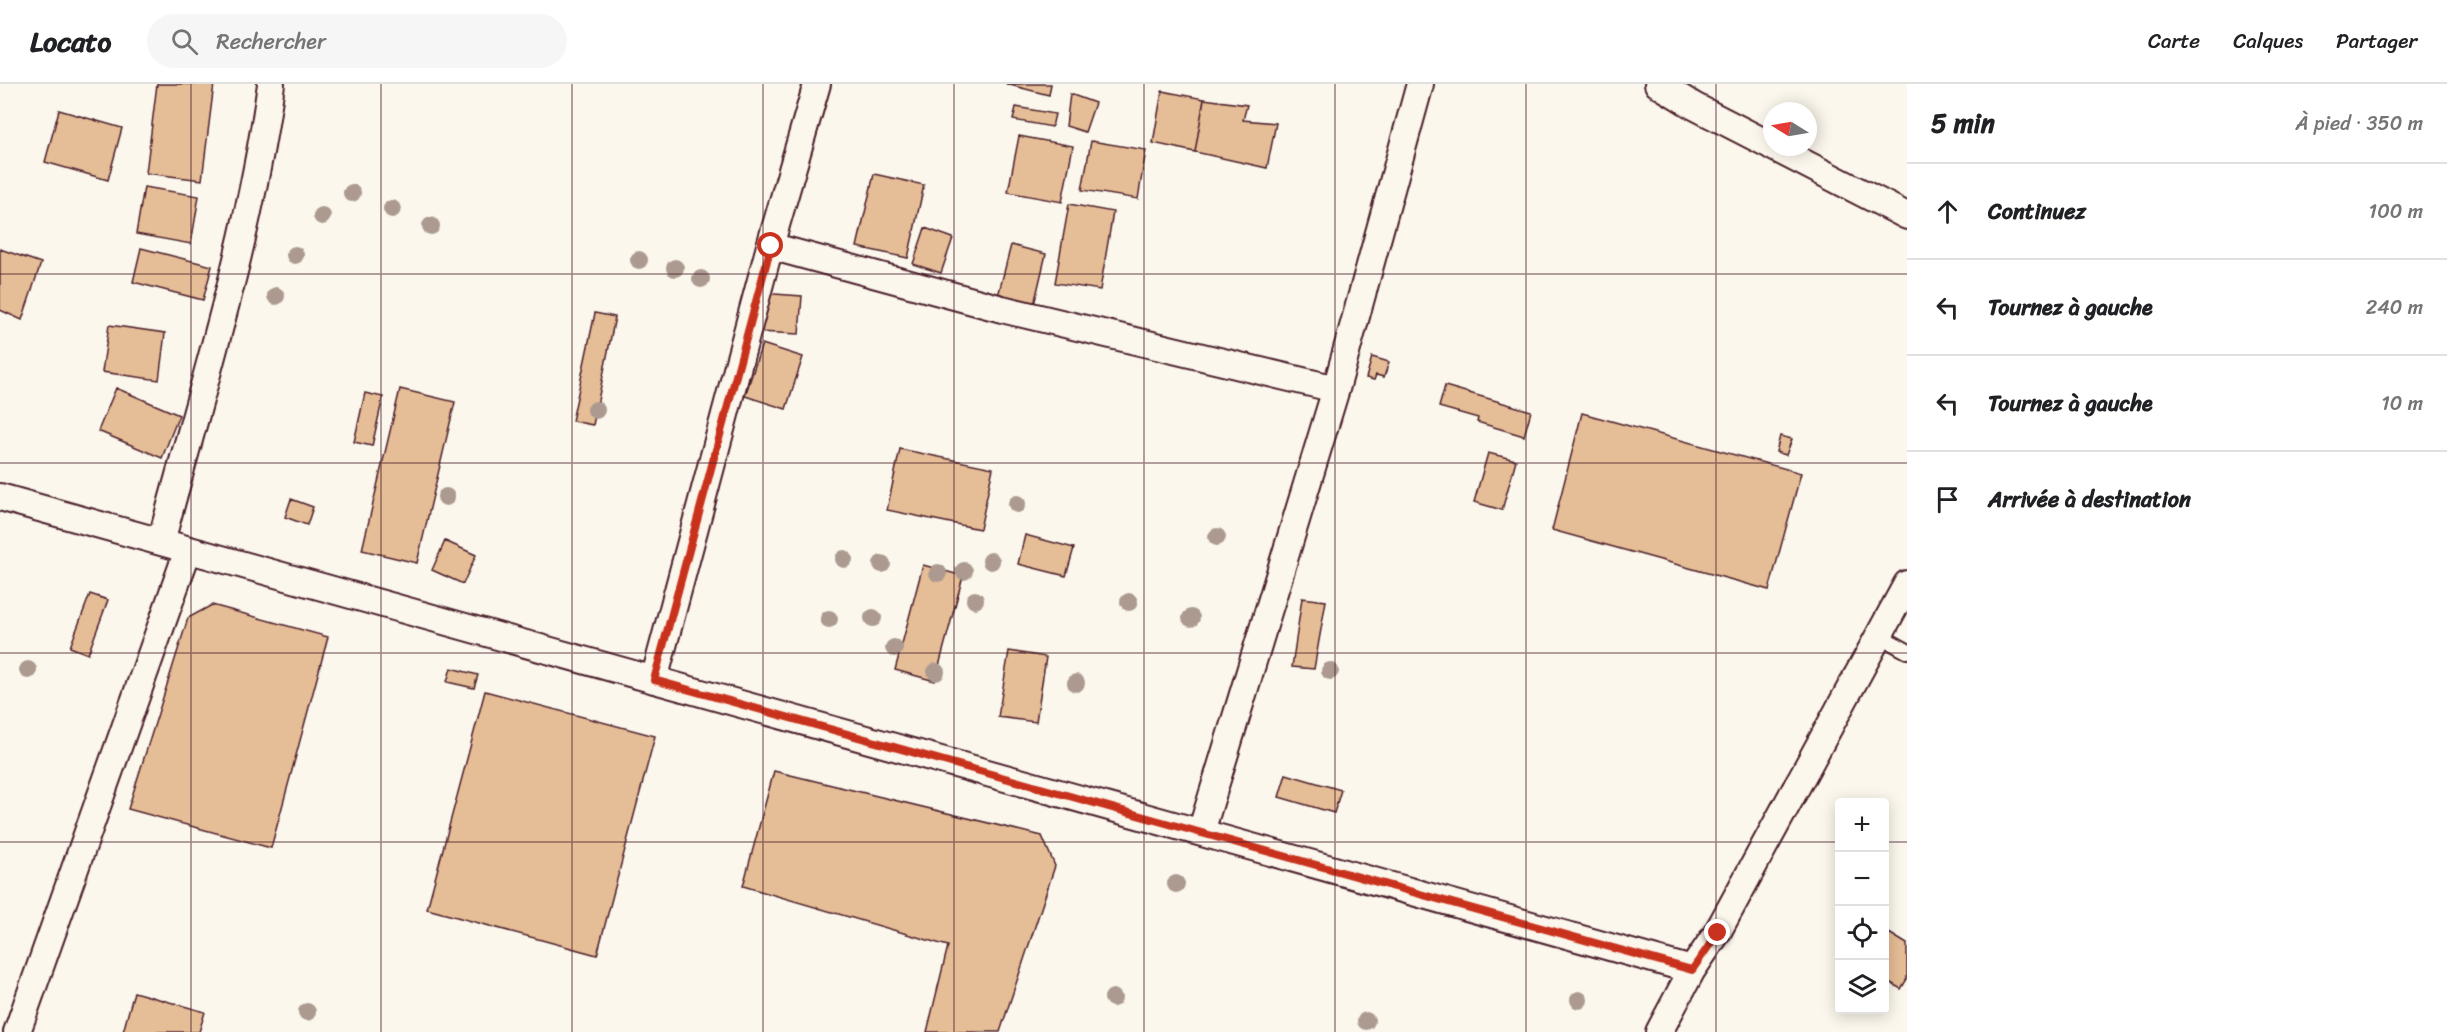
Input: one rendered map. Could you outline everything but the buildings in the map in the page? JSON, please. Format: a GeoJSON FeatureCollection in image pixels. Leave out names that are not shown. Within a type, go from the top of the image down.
{"type":"FeatureCollection","features":[{"type":"Feature","properties":{"kind":"street"},"geometry":{"type":"LineString","coordinates":[[161,542],[234,270],[265,126],[271,84]]}},
{"type":"Feature","properties":{"kind":"street"},"geometry":{"type":"LineString","coordinates":[[654,680],[771,246],[818,84]]}},
{"type":"Feature","properties":{"kind":"street"},"geometry":{"type":"LineString","coordinates":[[1201,832],[1336,389],[1420,84]]}},
{"type":"Feature","properties":{"kind":"street"},"geometry":{"type":"LineString","coordinates":[[1658,84],[1694,106],[1763,142]]}},
{"type":"Feature","properties":{"kind":"street"},"geometry":{"type":"LineString","coordinates":[[1790,156],[1907,216]]}},
{"type":"Feature","properties":{"kind":"street"},"geometry":{"type":"LineString","coordinates":[[771,246],[1002,309],[1336,389]]}},
{"type":"Feature","properties":{"kind":"street"},"geometry":{"type":"LineString","coordinates":[[0,497],[1692,970]]}},
{"type":"Feature","properties":{"kind":"street"},"geometry":{"type":"LineString","coordinates":[[17,1032],[188,550]]}},
{"type":"Feature","properties":{"kind":"street"},"geometry":{"type":"LineString","coordinates":[[1659,1032],[1692,970],[1718,933],[1907,584]]}},
{"type":"Feature","properties":{"kind":"lane"},"geometry":{"type":"LineString","coordinates":[[1878,635],[1907,651]]}},
{"type":"Feature","properties":{"kind":"route"},"geometry":{"type":"LineString","coordinates":[[771,246],[654,680],[1692,970],[1718,933]]}}]}
